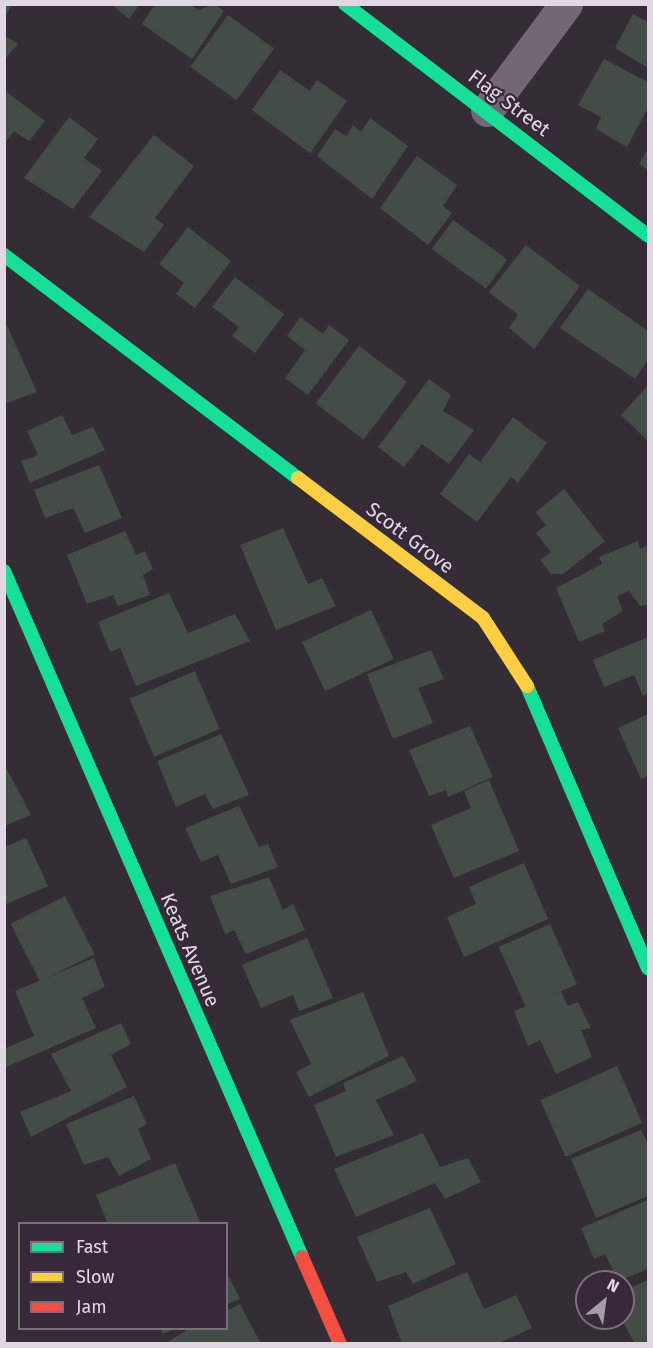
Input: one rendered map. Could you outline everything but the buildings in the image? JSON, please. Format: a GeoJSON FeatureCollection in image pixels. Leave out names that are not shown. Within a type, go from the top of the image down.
{"type":"FeatureCollection","features":[{"type":"Feature","properties":{"kind":"street","name":"Flag Street"},"geometry":{"type":"LineString","coordinates":[[345,4],[487,110],[648,236]]}},
{"type":"Feature","properties":{"kind":"street"},"geometry":{"type":"LineString","coordinates":[[487,110],[566,4]]}},
{"type":"Feature","properties":{"kind":"street","name":"Scott Grove"},"geometry":{"type":"LineString","coordinates":[[4,255],[483,618],[525,681],[648,968]]}},
{"type":"Feature","properties":{"kind":"street","name":"Keats Avenue"},"geometry":{"type":"LineString","coordinates":[[4,571],[340,1344]]}},
{"type":"Feature","properties":{"kind":"traffic: fast"},"geometry":{"type":"LineString","coordinates":[[345,4],[648,236]]}},
{"type":"Feature","properties":{"kind":"traffic: fast"},"geometry":{"type":"LineString","coordinates":[[4,255],[298,478]]}},
{"type":"Feature","properties":{"kind":"traffic: fast"},"geometry":{"type":"LineString","coordinates":[[4,571],[302,1257]]}},
{"type":"Feature","properties":{"kind":"traffic: fast"},"geometry":{"type":"LineString","coordinates":[[527,686],[648,968]]}},
{"type":"Feature","properties":{"kind":"traffic: slow"},"geometry":{"type":"LineString","coordinates":[[298,478],[483,618],[527,686]]}},
{"type":"Feature","properties":{"kind":"traffic: jam"},"geometry":{"type":"LineString","coordinates":[[302,1257],[340,1344]]}}]}
